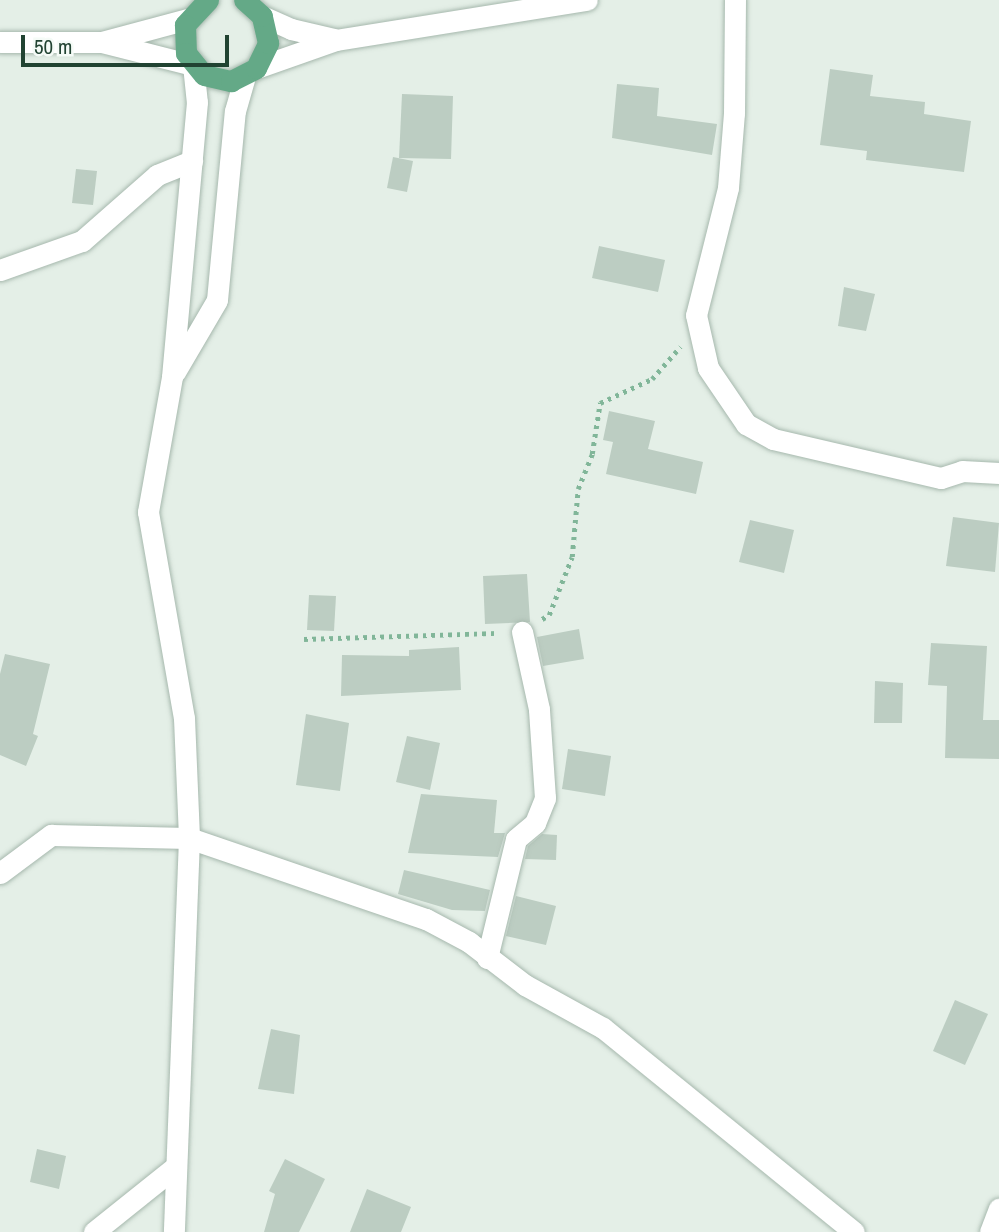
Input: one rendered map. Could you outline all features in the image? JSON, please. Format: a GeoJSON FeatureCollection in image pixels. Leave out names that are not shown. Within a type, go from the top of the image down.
{"type":"FeatureCollection","features":[{"type":"Feature","properties":{"kind":"main road"},"geometry":{"type":"LineString","coordinates":[[196,8],[183,38],[192,65],[216,80],[250,72],[268,43],[253,5]]}},
{"type":"Feature","properties":{"kind":"street"},"geometry":{"type":"LineString","coordinates":[[172,377],[218,300],[235,111],[250,72],[336,40],[475,8],[587,0]]}},
{"type":"Feature","properties":{"kind":"street"},"geometry":{"type":"LineString","coordinates":[[735,0],[734,113],[728,188],[696,315],[708,368],[746,424],[774,439],[941,478],[962,471],[999,473]]}},
{"type":"Feature","properties":{"kind":"street"},"geometry":{"type":"LineString","coordinates":[[253,5],[291,29],[336,40]]}},
{"type":"Feature","properties":{"kind":"street"},"geometry":{"type":"LineString","coordinates":[[0,42],[102,42],[150,33],[196,8]]}},
{"type":"Feature","properties":{"kind":"street"},"geometry":{"type":"LineString","coordinates":[[102,42],[192,65],[197,102],[172,377],[148,512],[184,718],[189,838],[174,1232]]}},
{"type":"Feature","properties":{"kind":"street"},"geometry":{"type":"LineString","coordinates":[[0,270],[82,241],[157,175],[191,161]]}},
{"type":"Feature","properties":{"kind":"street"},"geometry":{"type":"LineString","coordinates":[[487,958],[516,839],[535,823],[545,798],[539,709],[523,632]]}},
{"type":"Feature","properties":{"kind":"street"},"geometry":{"type":"LineString","coordinates":[[0,873],[51,835],[189,838],[426,919],[525,985],[603,1028],[854,1232]]}},
{"type":"Feature","properties":{"kind":"street"},"geometry":{"type":"LineString","coordinates":[[94,1232],[175,1167]]}},
{"type":"Feature","properties":{"kind":"street"},"geometry":{"type":"LineString","coordinates":[[990,1232],[999,1209]]}},
{"type":"Feature","properties":{"kind":"path"},"geometry":{"type":"LineString","coordinates":[[304,639],[523,632],[549,615],[572,558],[578,489],[592,454],[600,403],[652,379],[681,345],[696,315]]}},
{"type":"Feature","properties":{"kind":"building"},"geometry":{"type":"Polygon","coordinates":[[[830,69],[873,75],[870,96],[925,102],[924,114],[971,121],[964,172],[866,160],[867,151],[820,145],[830,69]]]}},
{"type":"Feature","properties":{"kind":"building"},"geometry":{"type":"Polygon","coordinates":[[[617,84],[659,88],[657,116],[717,124],[712,155],[612,138],[617,84]]]}},
{"type":"Feature","properties":{"kind":"building"},"geometry":{"type":"Polygon","coordinates":[[[402,94],[453,96],[451,159],[399,158],[402,94]]]}},
{"type":"Feature","properties":{"kind":"building"},"geometry":{"type":"Polygon","coordinates":[[[393,157],[413,161],[407,192],[387,188],[393,157]]]}},
{"type":"Feature","properties":{"kind":"building"},"geometry":{"type":"Polygon","coordinates":[[[76,169],[97,171],[93,205],[72,203],[76,169]]]}},
{"type":"Feature","properties":{"kind":"building"},"geometry":{"type":"Polygon","coordinates":[[[599,246],[665,260],[658,292],[592,278],[599,246]]]}},
{"type":"Feature","properties":{"kind":"building"},"geometry":{"type":"Polygon","coordinates":[[[844,287],[875,294],[866,331],[838,326],[844,287]]]}},
{"type":"Feature","properties":{"kind":"building"},"geometry":{"type":"Polygon","coordinates":[[[609,411],[655,421],[648,449],[703,462],[696,494],[606,474],[613,442],[603,440],[609,411]]]}},
{"type":"Feature","properties":{"kind":"building"},"geometry":{"type":"Polygon","coordinates":[[[953,517],[999,523],[995,572],[946,566],[953,517]]]}},
{"type":"Feature","properties":{"kind":"building"},"geometry":{"type":"Polygon","coordinates":[[[750,520],[794,530],[784,573],[739,562],[750,520]]]}},
{"type":"Feature","properties":{"kind":"building"},"geometry":{"type":"Polygon","coordinates":[[[527,574],[530,622],[485,624],[483,576],[527,574]]]}},
{"type":"Feature","properties":{"kind":"building"},"geometry":{"type":"Polygon","coordinates":[[[309,595],[336,596],[334,631],[307,630],[309,595]]]}},
{"type":"Feature","properties":{"kind":"building"},"geometry":{"type":"Polygon","coordinates":[[[579,629],[584,659],[543,666],[537,637],[579,629]]]}},
{"type":"Feature","properties":{"kind":"building"},"geometry":{"type":"Polygon","coordinates":[[[931,643],[987,646],[983,720],[999,720],[999,759],[945,758],[947,686],[928,685],[931,643]]]}},
{"type":"Feature","properties":{"kind":"building"},"geometry":{"type":"Polygon","coordinates":[[[459,647],[461,690],[341,696],[342,655],[409,656],[409,650],[459,647]]]}},
{"type":"Feature","properties":{"kind":"building"},"geometry":{"type":"Polygon","coordinates":[[[5,654],[50,664],[33,734],[38,736],[26,766],[0,755],[0,674],[5,654]]]}},
{"type":"Feature","properties":{"kind":"building"},"geometry":{"type":"Polygon","coordinates":[[[875,681],[903,683],[902,723],[874,723],[875,681]]]}},
{"type":"Feature","properties":{"kind":"building"},"geometry":{"type":"Polygon","coordinates":[[[306,714],[349,723],[340,791],[296,785],[306,714]]]}},
{"type":"Feature","properties":{"kind":"building"},"geometry":{"type":"Polygon","coordinates":[[[407,736],[440,743],[430,790],[396,782],[407,736]]]}},
{"type":"Feature","properties":{"kind":"building"},"geometry":{"type":"Polygon","coordinates":[[[568,749],[611,756],[605,796],[562,789],[568,749]]]}},
{"type":"Feature","properties":{"kind":"building"},"geometry":{"type":"Polygon","coordinates":[[[421,794],[497,800],[494,833],[505,833],[498,857],[408,853],[421,794]]]}},
{"type":"Feature","properties":{"kind":"building"},"geometry":{"type":"Polygon","coordinates":[[[542,834],[557,835],[556,860],[525,859],[528,846],[542,834]]]}},
{"type":"Feature","properties":{"kind":"building"},"geometry":{"type":"Polygon","coordinates":[[[404,870],[490,890],[485,911],[452,910],[398,894],[404,870]]]}},
{"type":"Feature","properties":{"kind":"building"},"geometry":{"type":"Polygon","coordinates":[[[516,896],[556,906],[546,945],[506,936],[516,896]]]}},
{"type":"Feature","properties":{"kind":"building"},"geometry":{"type":"Polygon","coordinates":[[[955,1000],[988,1014],[965,1065],[933,1051],[955,1000]]]}},
{"type":"Feature","properties":{"kind":"building"},"geometry":{"type":"Polygon","coordinates":[[[271,1029],[300,1035],[294,1094],[258,1089],[271,1029]]]}},
{"type":"Feature","properties":{"kind":"building"},"geometry":{"type":"Polygon","coordinates":[[[37,1149],[66,1156],[59,1189],[30,1182],[37,1149]]]}},
{"type":"Feature","properties":{"kind":"building"},"geometry":{"type":"Polygon","coordinates":[[[285,1159],[325,1179],[299,1232],[264,1232],[275,1194],[269,1191],[285,1159]]]}},
{"type":"Feature","properties":{"kind":"building"},"geometry":{"type":"Polygon","coordinates":[[[367,1189],[411,1207],[401,1232],[350,1232],[367,1189]]]}}]}
